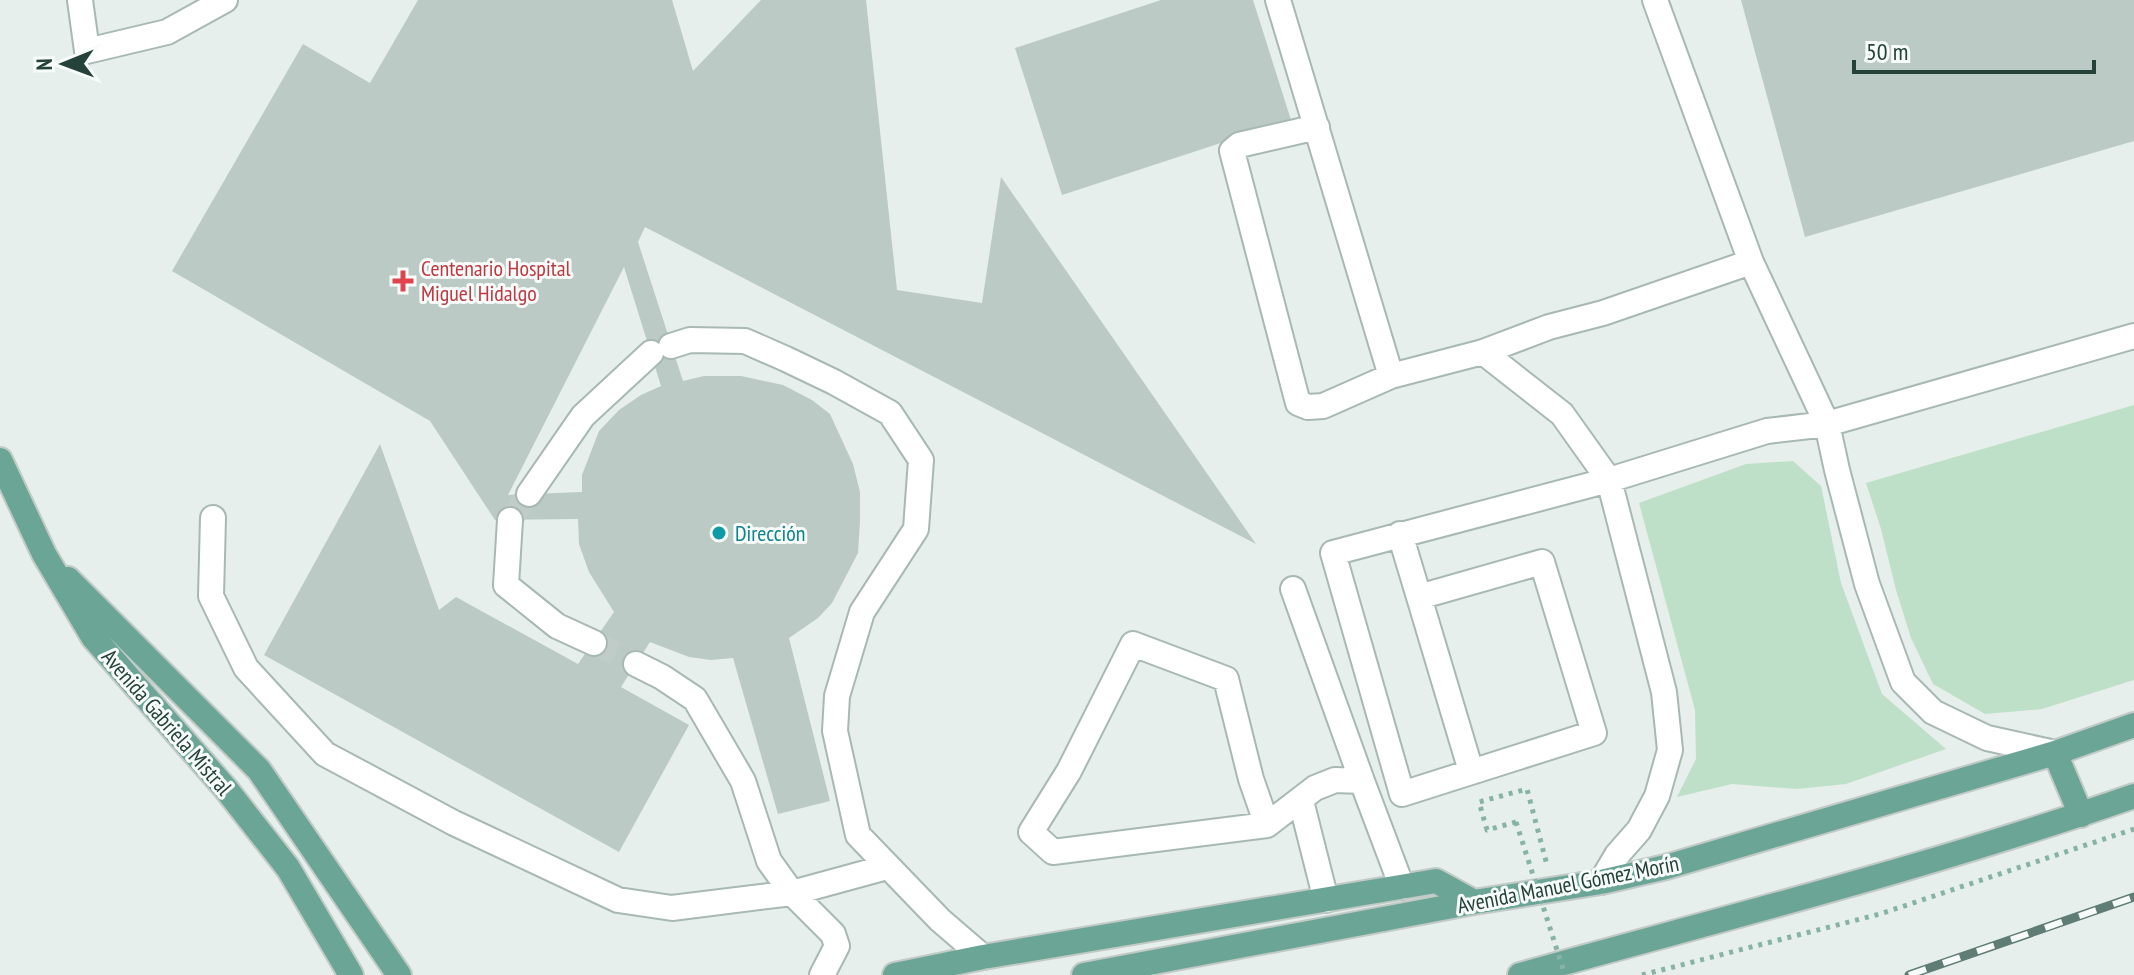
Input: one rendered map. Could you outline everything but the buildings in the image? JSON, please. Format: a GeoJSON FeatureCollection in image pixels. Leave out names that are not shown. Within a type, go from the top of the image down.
{"type":"FeatureCollection","features":[{"type":"Feature","properties":{"kind":"main road","name":"Avenida Gabriela Mistral"},"geometry":{"type":"LineString","coordinates":[[0,460],[44,554],[93,637],[226,789],[288,868],[351,975]]}},
{"type":"Feature","properties":{"kind":"main road"},"geometry":{"type":"LineString","coordinates":[[44,554],[259,770],[399,975]]}},
{"type":"Feature","properties":{"kind":"main road","name":"Avenida Manuel Gómez Morín"},"geometry":{"type":"LineString","coordinates":[[1090,974],[1474,902],[1601,882],[1666,867],[2055,753],[2134,725]]}},
{"type":"Feature","properties":{"kind":"main road"},"geometry":{"type":"LineString","coordinates":[[2055,753],[2081,815]]}},
{"type":"Feature","properties":{"kind":"main road"},"geometry":{"type":"LineString","coordinates":[[1520,975],[1898,870],[2134,796]]}},
{"type":"Feature","properties":{"kind":"main road"},"geometry":{"type":"LineString","coordinates":[[895,975],[983,957],[1436,881],[1474,902]]}},
{"type":"Feature","properties":{"kind":"main road"},"geometry":{"type":"LineString","coordinates":[[1090,974],[1117,935]]}},
{"type":"Feature","properties":{"kind":"lane"},"geometry":{"type":"LineString","coordinates":[[80,0],[87,51],[167,32],[225,0]]}},
{"type":"Feature","properties":{"kind":"lane"},"geometry":{"type":"LineString","coordinates":[[1278,0],[1391,376]]}},
{"type":"Feature","properties":{"kind":"lane"},"geometry":{"type":"LineString","coordinates":[[1655,0],[1751,262],[1827,424],[1867,584],[1903,682],[1933,712],[1974,732],[1987,738],[2055,753]]}},
{"type":"Feature","properties":{"kind":"lane"},"geometry":{"type":"LineString","coordinates":[[1317,127],[1239,145],[1232,151],[1298,403],[1308,407],[1323,406],[1391,376],[1483,352],[1549,327],[1603,313],[1751,262]]}},
{"type":"Feature","properties":{"kind":"lane"},"geometry":{"type":"LineString","coordinates":[[1419,597],[1542,562],[1594,733],[1402,794],[1333,553],[1609,480],[1767,431],[1827,424],[2134,336]]}},
{"type":"Feature","properties":{"kind":"lane"},"geometry":{"type":"LineString","coordinates":[[529,494],[583,416],[661,350],[690,340],[745,341],[834,382],[890,413],[921,460],[916,529],[862,612],[837,696],[835,731],[858,835],[940,920],[983,957]]}},
{"type":"Feature","properties":{"kind":"lane"},"geometry":{"type":"LineString","coordinates":[[1483,352],[1562,414],[1609,480],[1664,692],[1670,750],[1657,796],[1639,830],[1617,855],[1601,882]]}},
{"type":"Feature","properties":{"kind":"lane"},"geometry":{"type":"LineString","coordinates":[[213,518],[211,596],[246,668],[325,754],[454,823],[618,900],[672,908],[792,893],[887,867]]}},
{"type":"Feature","properties":{"kind":"lane"},"geometry":{"type":"LineString","coordinates":[[510,520],[506,585],[557,626],[594,643]]}},
{"type":"Feature","properties":{"kind":"lane"},"geometry":{"type":"LineString","coordinates":[[1400,534],[1471,771]]}},
{"type":"Feature","properties":{"kind":"lane"},"geometry":{"type":"LineString","coordinates":[[1293,589],[1402,887]]}},
{"type":"Feature","properties":{"kind":"lane"},"geometry":{"type":"LineString","coordinates":[[1267,825],[1251,779],[1226,679],[1133,644],[1069,771],[1031,832],[1053,852],[1267,825],[1315,788],[1335,780],[1362,781]]}},
{"type":"Feature","properties":{"kind":"lane"},"geometry":{"type":"LineString","coordinates":[[636,664],[695,699],[743,781],[769,861],[792,893],[833,934],[837,946],[822,975]]}},
{"type":"Feature","properties":{"kind":"lane"},"geometry":{"type":"LineString","coordinates":[[1301,801],[1326,900]]}},
{"type":"Feature","properties":{"kind":"path"},"geometry":{"type":"LineString","coordinates":[[1553,889],[1527,789],[1479,802],[1487,830],[1516,822],[1565,975]]}},
{"type":"Feature","properties":{"kind":"path"},"geometry":{"type":"LineString","coordinates":[[1642,975],[1880,914],[2134,829]]}},
{"type":"Feature","properties":{"kind":"green space"},"geometry":{"type":"Polygon","coordinates":[[[2134,405],[2134,680],[2042,709],[1985,714],[1933,684],[1911,638],[1866,483],[2134,405]]]}},
{"type":"Feature","properties":{"kind":"green space"},"geometry":{"type":"Polygon","coordinates":[[[1793,461],[1821,486],[1841,583],[1882,694],[1946,749],[1846,784],[1797,789],[1732,784],[1677,797],[1696,759],[1695,710],[1639,503],[1746,464],[1793,461]]]}},
{"type":"Feature","properties":{"kind":"tunnel"},"geometry":{"type":"LineString","coordinates":[[510,520],[529,494]]}},
{"type":"Feature","properties":{"kind":"tunnel"},"geometry":{"type":"LineString","coordinates":[[594,643],[636,664]]}},
{"type":"Feature","properties":{"kind":"railway"},"geometry":{"type":"LineString","coordinates":[[1909,975],[2134,897]]}},
{"type":"Feature","properties":{"kind":"place","name":"Centenario Hospital Miguel Hidalgo"},"geometry":{"type":"Point","coordinates":[403,281]}},
{"type":"Feature","properties":{"kind":"place","name":"Dirección"},"geometry":{"type":"Point","coordinates":[719,533]}}]}
